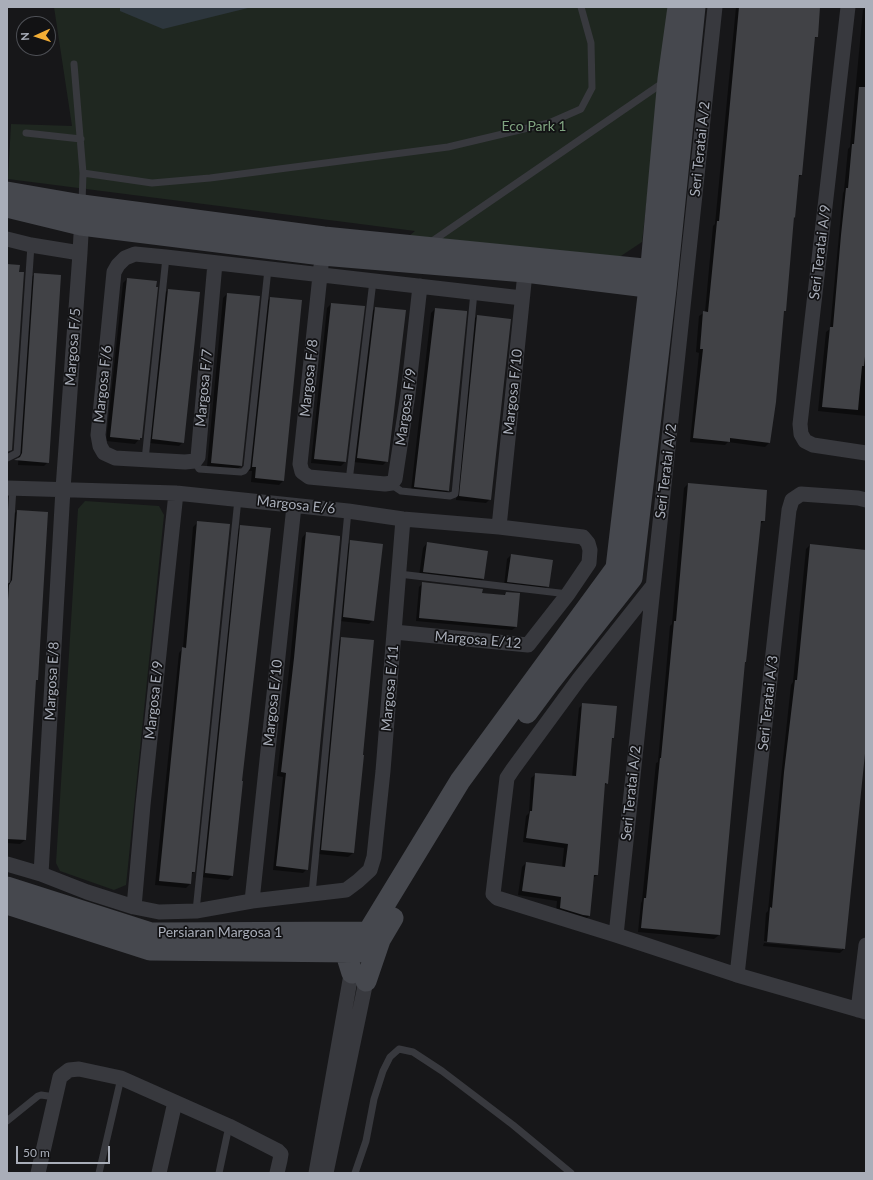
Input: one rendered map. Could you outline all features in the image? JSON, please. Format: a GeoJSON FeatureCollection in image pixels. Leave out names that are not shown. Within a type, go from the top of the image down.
{"type":"FeatureCollection","features":[{"type":"Feature","properties":{"kind":"street"},"geometry":{"type":"LineString","coordinates":[[658,280],[668,79],[678,7]]}},
{"type":"Feature","properties":{"kind":"street"},"geometry":{"type":"LineString","coordinates":[[316,1173],[359,977],[348,957],[362,943],[470,791],[550,682],[632,578],[627,548],[658,280],[695,7]]}},
{"type":"Feature","properties":{"kind":"street","name":"Seri Teratai A/2"},"geometry":{"type":"LineString","coordinates":[[616,935],[715,7]]}},
{"type":"Feature","properties":{"kind":"street","name":"Seri Teratai A/9"},"geometry":{"type":"LineString","coordinates":[[848,7],[800,424],[801,434],[805,441],[813,445],[863,452]]}},
{"type":"Feature","properties":{"kind":"street"},"geometry":{"type":"LineString","coordinates":[[7,192],[82,215]]}},
{"type":"Feature","properties":{"kind":"street"},"geometry":{"type":"LineString","coordinates":[[7,207],[82,215],[322,256],[526,265]]}},
{"type":"Feature","properties":{"kind":"street","name":"Margosa F/5"},"geometry":{"type":"LineString","coordinates":[[63,488],[82,215]]}},
{"type":"Feature","properties":{"kind":"street"},"geometry":{"type":"LineString","coordinates":[[7,239],[31,245],[80,253]]}},
{"type":"Feature","properties":{"kind":"street"},"geometry":{"type":"LineString","coordinates":[[166,257],[268,269],[322,256],[424,247],[526,265],[658,280]]}},
{"type":"Feature","properties":{"kind":"street","name":"Margosa F/6"},"geometry":{"type":"LineString","coordinates":[[145,460],[115,458],[104,453],[100,446],[98,435],[114,272],[124,258],[135,254],[166,257]]}},
{"type":"Feature","properties":{"kind":"street"},"geometry":{"type":"LineString","coordinates":[[322,256],[373,280],[522,298]]}},
{"type":"Feature","properties":{"kind":"street","name":"Margosa F/8"},"geometry":{"type":"LineString","coordinates":[[322,256],[300,464],[302,472],[309,477],[349,481]]}},
{"type":"Feature","properties":{"kind":"street","name":"Margosa F/7"},"geometry":{"type":"LineString","coordinates":[[195,461],[199,453],[215,263]]}},
{"type":"Feature","properties":{"kind":"street","name":"Margosa F/10"},"geometry":{"type":"LineString","coordinates":[[499,527],[526,265]]}},
{"type":"Feature","properties":{"kind":"street","name":"Margosa F/9"},"geometry":{"type":"LineString","coordinates":[[392,483],[396,476],[408,394],[420,286]]}},
{"type":"Feature","properties":{"kind":"street"},"geometry":{"type":"LineString","coordinates":[[145,460],[195,461]]}},
{"type":"Feature","properties":{"kind":"street"},"geometry":{"type":"LineString","coordinates":[[349,481],[385,484],[392,483]]}},
{"type":"Feature","properties":{"kind":"street","name":"Margosa E/6"},"geometry":{"type":"LineString","coordinates":[[10,488],[63,488],[176,493],[348,511],[403,519],[499,527],[583,537]]}},
{"type":"Feature","properties":{"kind":"street","name":"Margosa E/8"},"geometry":{"type":"LineString","coordinates":[[41,874],[63,488]]}},
{"type":"Feature","properties":{"kind":"street","name":"Margosa E/9"},"geometry":{"type":"LineString","coordinates":[[134,907],[176,493]]}},
{"type":"Feature","properties":{"kind":"street","name":"Seri Teratai A/3"},"geometry":{"type":"LineString","coordinates":[[737,975],[789,510],[792,500],[801,494],[862,499]]}},
{"type":"Feature","properties":{"kind":"street","name":"Margosa E/10"},"geometry":{"type":"LineString","coordinates":[[252,901],[294,506]]}},
{"type":"Feature","properties":{"kind":"street","name":"Margosa E/11"},"geometry":{"type":"LineString","coordinates":[[312,894],[346,890],[370,870],[374,857],[400,574],[403,519]]}},
{"type":"Feature","properties":{"kind":"street","name":"Margosa E/12"},"geometry":{"type":"LineString","coordinates":[[394,632],[528,645],[568,594],[589,563],[590,550],[588,543],[583,537]]}},
{"type":"Feature","properties":{"kind":"street"},"geometry":{"type":"LineString","coordinates":[[652,587],[579,679],[507,778],[493,894],[497,898],[737,975],[862,1011],[866,945]]}},
{"type":"Feature","properties":{"kind":"street"},"geometry":{"type":"LineString","coordinates":[[7,864],[41,874],[81,909],[134,907],[159,912],[196,911],[252,901],[312,894]]}},
{"type":"Feature","properties":{"kind":"street","name":"Persiaran Margosa 1"},"geometry":{"type":"LineString","coordinates":[[7,887],[81,909],[151,933],[362,943]]}},
{"type":"Feature","properties":{"kind":"street","name":"Persiaran Margosa 1"},"geometry":{"type":"LineString","coordinates":[[7,904],[81,909]]}},
{"type":"Feature","properties":{"kind":"street"},"geometry":{"type":"LineString","coordinates":[[326,1173],[359,977],[362,943]]}},
{"type":"Feature","properties":{"kind":"street"},"geometry":{"type":"LineString","coordinates":[[38,1173],[60,1077],[69,1070],[79,1069],[121,1078],[229,1126],[278,1151],[280,1154],[277,1173]]}},
{"type":"Feature","properties":{"kind":"street"},"geometry":{"type":"LineString","coordinates":[[159,1173],[176,1102]]}},
{"type":"Feature","properties":{"kind":"lane"},"geometry":{"type":"LineString","coordinates":[[83,172],[152,183],[210,178],[448,147],[549,123],[581,109],[592,88],[591,43],[581,7]]}},
{"type":"Feature","properties":{"kind":"lane"},"geometry":{"type":"LineString","coordinates":[[74,64],[83,172],[82,215]]}},
{"type":"Feature","properties":{"kind":"lane"},"geometry":{"type":"LineString","coordinates":[[424,247],[668,79]]}},
{"type":"Feature","properties":{"kind":"lane"},"geometry":{"type":"LineString","coordinates":[[26,133],[81,139]]}},
{"type":"Feature","properties":{"kind":"lane"},"geometry":{"type":"LineString","coordinates":[[7,458],[17,454],[31,245]]}},
{"type":"Feature","properties":{"kind":"lane"},"geometry":{"type":"LineString","coordinates":[[145,460],[166,257]]}},
{"type":"Feature","properties":{"kind":"lane"},"geometry":{"type":"LineString","coordinates":[[195,461],[199,469],[241,472],[247,467],[268,269]]}},
{"type":"Feature","properties":{"kind":"lane"},"geometry":{"type":"LineString","coordinates":[[349,481],[373,280]]}},
{"type":"Feature","properties":{"kind":"lane"},"geometry":{"type":"LineString","coordinates":[[392,483],[401,491],[450,496],[455,494],[474,292]]}},
{"type":"Feature","properties":{"kind":"lane"},"geometry":{"type":"LineString","coordinates":[[7,580],[10,488]]}},
{"type":"Feature","properties":{"kind":"lane"},"geometry":{"type":"LineString","coordinates":[[196,911],[238,499]]}},
{"type":"Feature","properties":{"kind":"lane"},"geometry":{"type":"LineString","coordinates":[[312,894],[348,511]]}},
{"type":"Feature","properties":{"kind":"lane"},"geometry":{"type":"LineString","coordinates":[[400,574],[568,594]]}},
{"type":"Feature","properties":{"kind":"lane"},"geometry":{"type":"LineString","coordinates":[[355,1173],[366,1141],[374,1099],[383,1071],[390,1057],[399,1049],[413,1052],[442,1072],[512,1125],[571,1173]]}},
{"type":"Feature","properties":{"kind":"lane"},"geometry":{"type":"LineString","coordinates":[[99,1173],[121,1078]]}},
{"type":"Feature","properties":{"kind":"lane"},"geometry":{"type":"LineString","coordinates":[[7,1121],[38,1096],[55,1097]]}},
{"type":"Feature","properties":{"kind":"lane"},"geometry":{"type":"LineString","coordinates":[[219,1173],[229,1126]]}},
{"type":"Feature","properties":{"kind":"green space","name":"Eco Park 1"},"geometry":{"type":"Polygon","coordinates":[[[54,7],[668,7],[642,242],[618,258],[409,236],[415,231],[8,179],[11,124],[72,126],[54,7]]]}},
{"type":"Feature","properties":{"kind":"green space"},"geometry":{"type":"Polygon","coordinates":[[[85,501],[159,506],[164,515],[126,885],[114,890],[60,871],[56,863],[78,509],[85,501]]]}},
{"type":"Feature","properties":{"kind":"shaded area"},"geometry":{"type":"Polygon","coordinates":[[[120,7],[252,7],[163,29],[120,11],[120,7]]]}},
{"type":"Feature","properties":{"kind":"building"},"geometry":{"type":"Polygon","coordinates":[[[739,7],[820,7],[818,37],[815,37],[802,175],[799,175],[795,218],[794,217],[786,311],[784,311],[776,402],[770,443],[730,438],[730,442],[693,438],[703,349],[700,349],[703,311],[708,312],[717,221],[719,221],[739,7]]]}},
{"type":"Feature","properties":{"kind":"building"},"geometry":{"type":"Polygon","coordinates":[[[859,87],[866,87],[866,347],[864,366],[862,366],[858,410],[822,407],[830,327],[833,327],[846,188],[848,188],[852,144],[854,144],[859,87]]]}},
{"type":"Feature","properties":{"kind":"building"},"geometry":{"type":"Polygon","coordinates":[[[7,264],[20,265],[19,272],[24,272],[12,450],[7,452],[7,264]]]}},
{"type":"Feature","properties":{"kind":"building"},"geometry":{"type":"Polygon","coordinates":[[[34,273],[61,275],[49,463],[14,460],[20,457],[22,453],[34,273]]]}},
{"type":"Feature","properties":{"kind":"building"},"geometry":{"type":"Polygon","coordinates":[[[127,278],[157,281],[156,287],[158,287],[142,438],[140,438],[140,440],[110,437],[127,278]]]}},
{"type":"Feature","properties":{"kind":"building"},"geometry":{"type":"Polygon","coordinates":[[[168,289],[200,292],[184,443],[152,439],[168,289]]]}},
{"type":"Feature","properties":{"kind":"building"},"geometry":{"type":"Polygon","coordinates":[[[227,293],[260,296],[242,466],[211,463],[227,293]]]}},
{"type":"Feature","properties":{"kind":"building"},"geometry":{"type":"Polygon","coordinates":[[[270,297],[302,300],[284,481],[255,478],[256,467],[252,467],[270,297]]]}},
{"type":"Feature","properties":{"kind":"building"},"geometry":{"type":"Polygon","coordinates":[[[331,303],[365,306],[346,462],[314,459],[331,303]]]}},
{"type":"Feature","properties":{"kind":"building"},"geometry":{"type":"Polygon","coordinates":[[[375,307],[406,310],[388,462],[357,458],[375,307]]]}},
{"type":"Feature","properties":{"kind":"building"},"geometry":{"type":"Polygon","coordinates":[[[435,308],[467,311],[449,491],[414,487],[435,308]]]}},
{"type":"Feature","properties":{"kind":"building"},"geometry":{"type":"Polygon","coordinates":[[[477,315],[511,319],[491,500],[459,496],[477,315]]]}},
{"type":"Feature","properties":{"kind":"building"},"geometry":{"type":"Polygon","coordinates":[[[688,483],[767,490],[765,521],[761,521],[745,662],[720,935],[641,928],[644,898],[646,898],[674,621],[676,621],[688,483]]]}},
{"type":"Feature","properties":{"kind":"building"},"geometry":{"type":"Polygon","coordinates":[[[17,510],[48,512],[38,680],[36,680],[26,840],[7,839],[7,615],[9,585],[12,580],[17,510]]]}},
{"type":"Feature","properties":{"kind":"building"},"geometry":{"type":"Polygon","coordinates":[[[197,521],[230,524],[195,872],[192,872],[191,884],[159,881],[182,647],[186,648],[197,521]]]}},
{"type":"Feature","properties":{"kind":"building"},"geometry":{"type":"Polygon","coordinates":[[[240,525],[271,528],[242,781],[233,876],[205,873],[240,525]]]}},
{"type":"Feature","properties":{"kind":"building"},"geometry":{"type":"Polygon","coordinates":[[[306,532],[340,536],[308,870],[276,866],[286,773],[281,772],[306,532]]]}},
{"type":"Feature","properties":{"kind":"building"},"geometry":{"type":"Polygon","coordinates":[[[350,540],[383,544],[374,621],[343,617],[350,540]]]}},
{"type":"Feature","properties":{"kind":"building"},"geometry":{"type":"Polygon","coordinates":[[[427,542],[488,551],[484,579],[423,572],[427,542]]]}},
{"type":"Feature","properties":{"kind":"building"},"geometry":{"type":"Polygon","coordinates":[[[810,544],[866,550],[866,744],[845,949],[767,942],[770,907],[772,908],[784,772],[795,680],[797,680],[810,544]]]}},
{"type":"Feature","properties":{"kind":"building"},"geometry":{"type":"Polygon","coordinates":[[[511,554],[553,560],[549,587],[507,582],[511,554]]]}},
{"type":"Feature","properties":{"kind":"building"},"geometry":{"type":"Polygon","coordinates":[[[422,582],[483,589],[482,593],[505,595],[506,592],[520,593],[517,627],[419,618],[422,582]]]}},
{"type":"Feature","properties":{"kind":"building"},"geometry":{"type":"Polygon","coordinates":[[[341,637],[374,640],[354,853],[321,850],[341,637]]]}},
{"type":"Feature","properties":{"kind":"building"},"geometry":{"type":"Polygon","coordinates":[[[582,703],[617,706],[614,738],[612,738],[608,784],[605,783],[598,875],[594,875],[590,916],[560,908],[561,897],[522,891],[526,862],[565,867],[568,844],[526,838],[530,811],[532,811],[535,773],[576,776],[582,703]]]}}]}
